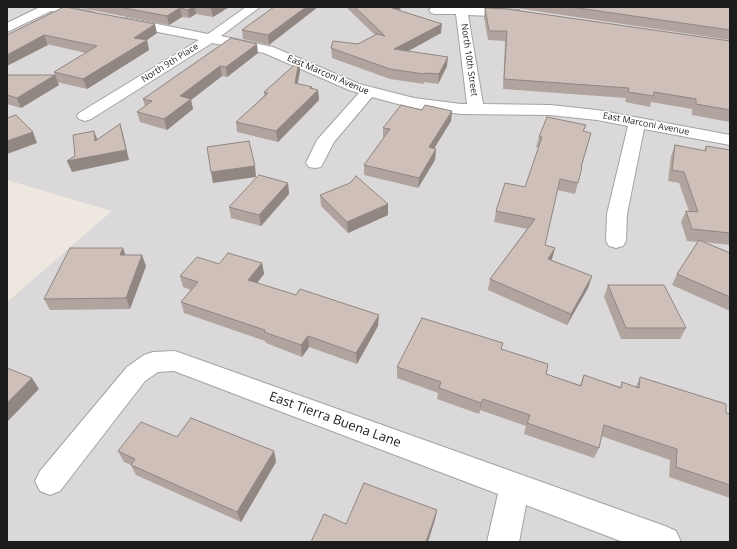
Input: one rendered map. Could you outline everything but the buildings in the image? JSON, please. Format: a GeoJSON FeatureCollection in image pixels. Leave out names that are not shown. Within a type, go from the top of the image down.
{"type":"FeatureCollection","features":[{"type":"Feature","properties":{"kind":"street","name":"East Marconi Avenue"},"geometry":{"type":"LineString","coordinates":[[49,7],[268,50],[368,92],[413,103],[476,109],[550,110],[597,115],[730,140]]}},
{"type":"Feature","properties":{"kind":"street"},"geometry":{"type":"LineString","coordinates":[[7,28],[49,7]]}},
{"type":"Feature","properties":{"kind":"street","name":"North 9th Place"},"geometry":{"type":"LineString","coordinates":[[85,116],[210,38],[254,7]]}},
{"type":"Feature","properties":{"kind":"street"},"geometry":{"type":"LineString","coordinates":[[461,9],[528,15]]}},
{"type":"Feature","properties":{"kind":"street","name":"North 10th Street"},"geometry":{"type":"LineString","coordinates":[[435,10],[461,9],[476,109]]}},
{"type":"Feature","properties":{"kind":"street"},"geometry":{"type":"LineString","coordinates":[[315,163],[326,140],[368,92]]}},
{"type":"Feature","properties":{"kind":"street"},"geometry":{"type":"LineString","coordinates":[[616,241],[617,214],[637,122]]}},
{"type":"Feature","properties":{"kind":"street","name":"East Tierra Buena Lane"},"geometry":{"type":"LineString","coordinates":[[50,482],[136,374],[153,362],[175,361],[665,542]]}},
{"type":"Feature","properties":{"kind":"street"},"geometry":{"type":"LineString","coordinates":[[503,542],[515,486]]}},
{"type":"Feature","properties":{"kind":"shaded area"},"geometry":{"type":"Polygon","coordinates":[[[7,7],[730,7],[730,542],[7,542],[7,302],[112,211],[7,180],[7,7]]]}}]}
